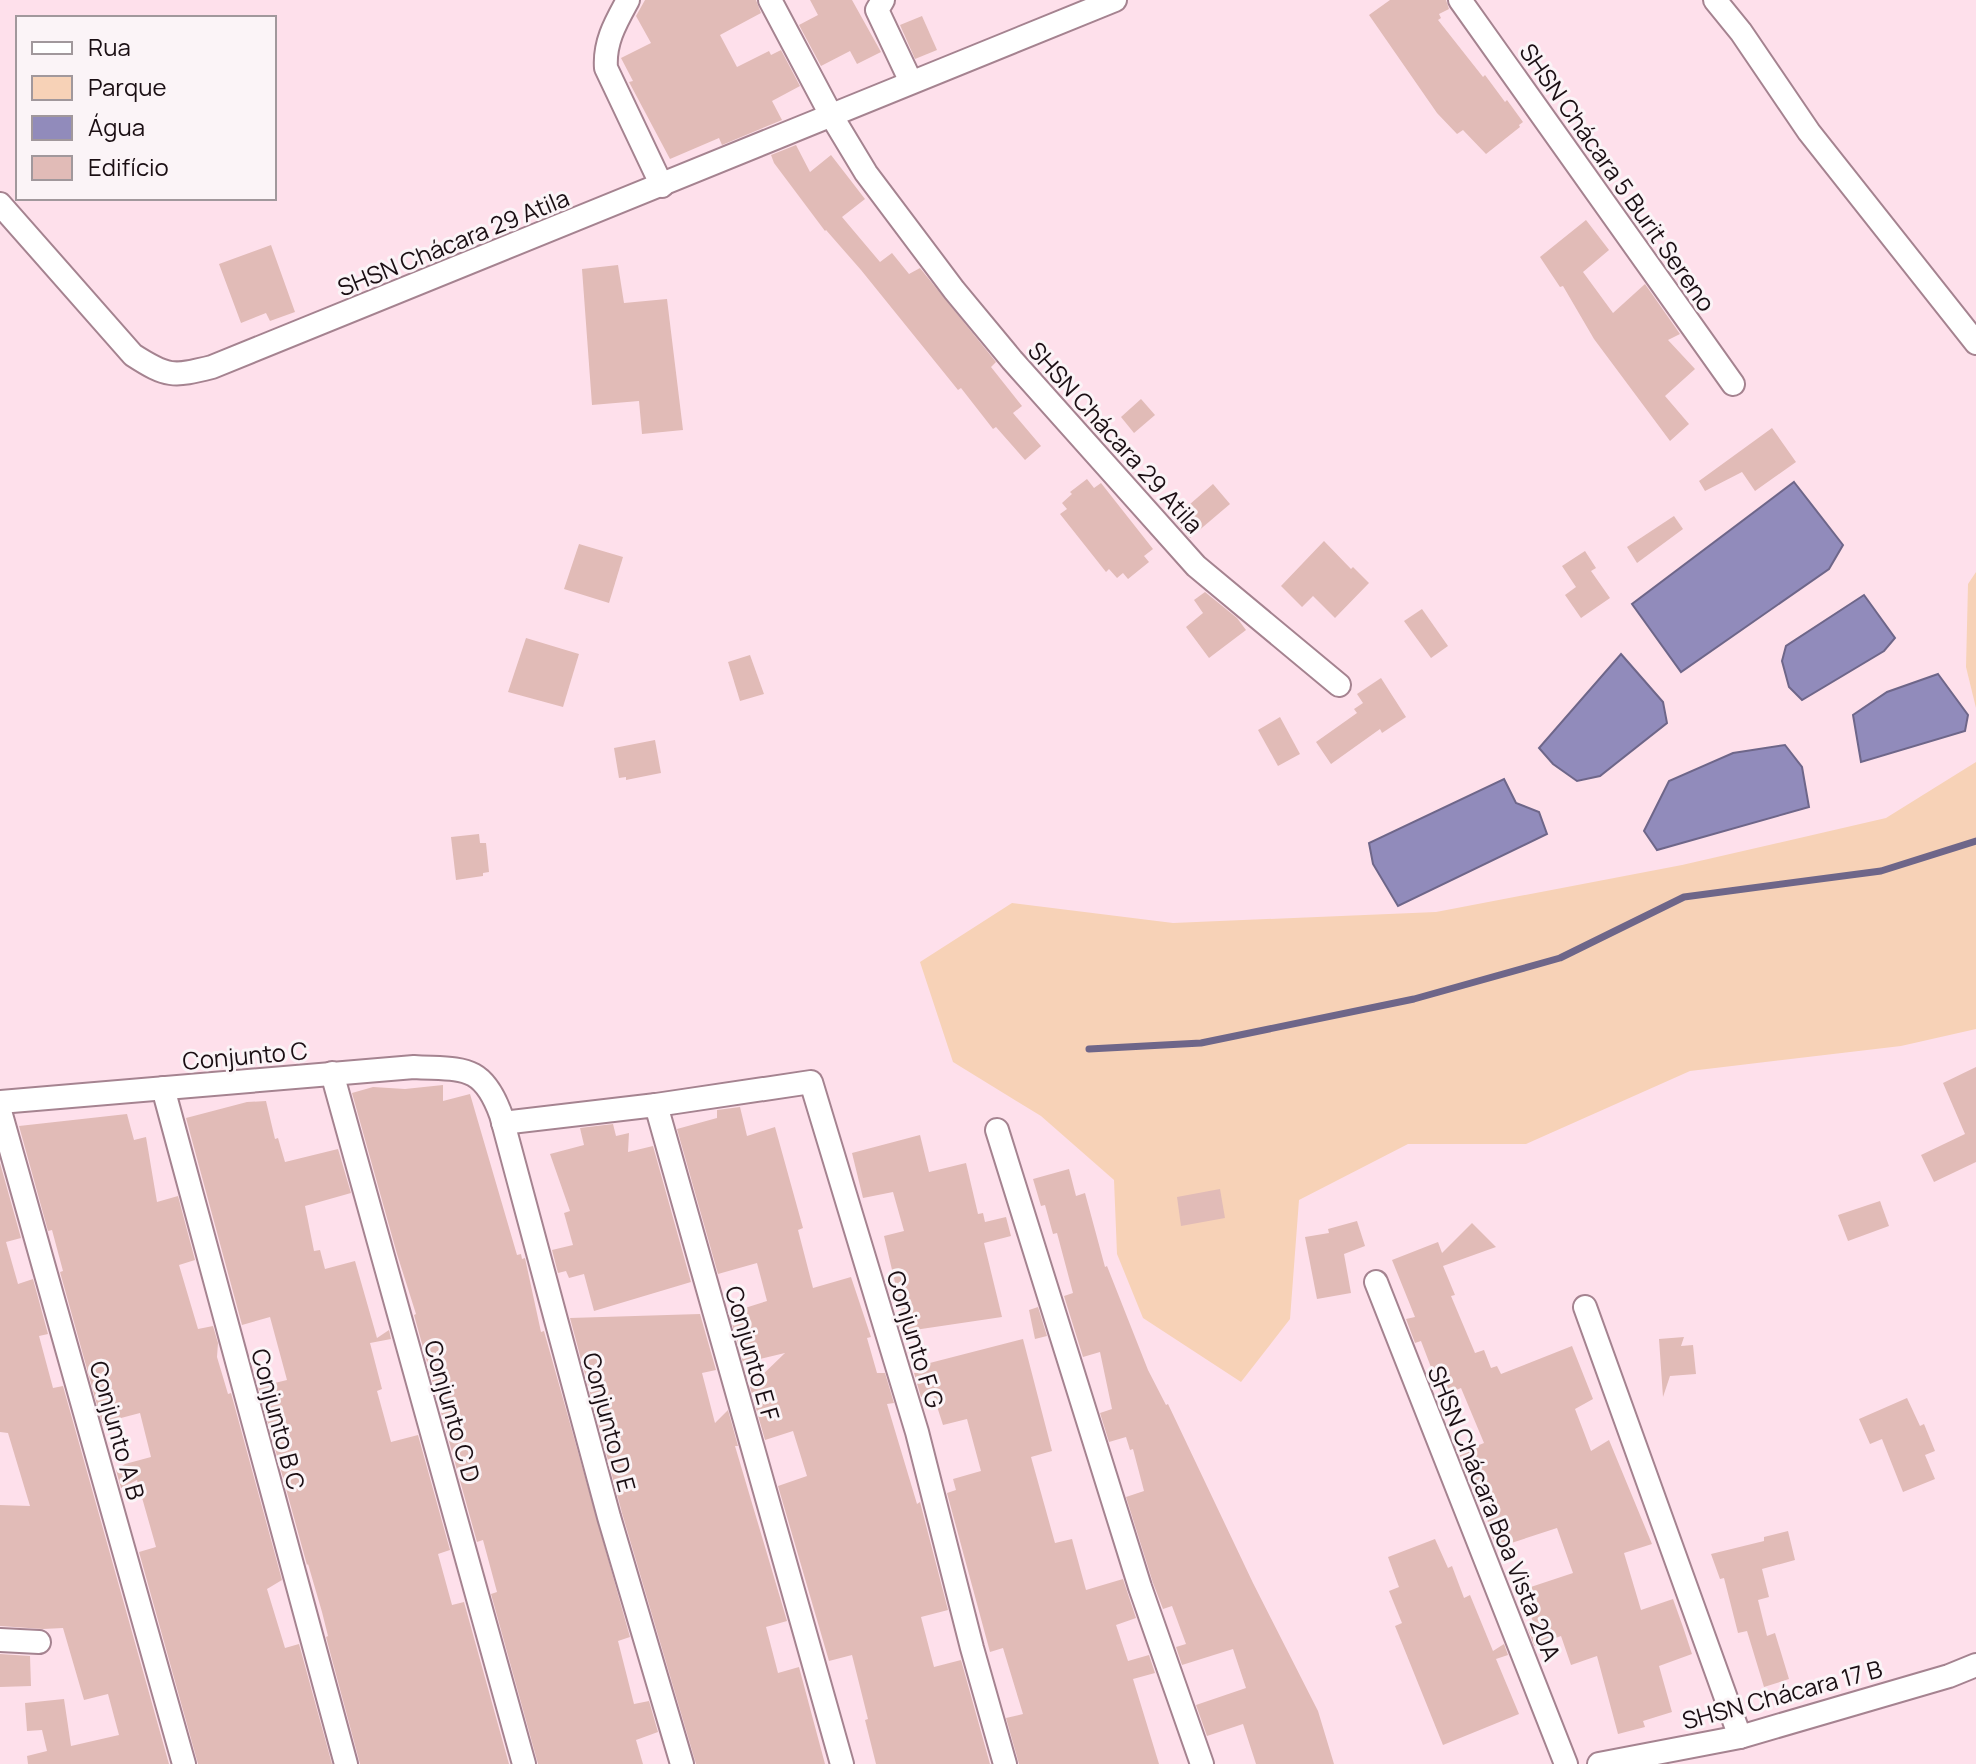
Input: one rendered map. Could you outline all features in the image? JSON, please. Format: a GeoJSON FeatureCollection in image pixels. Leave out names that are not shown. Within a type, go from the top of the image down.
{"type":"FeatureCollection","features":[{"type":"Feature","properties":{"kind":"street"},"geometry":{"type":"LineString","coordinates":[[628,0],[611,32],[605,55],[606,68],[662,186]]}},
{"type":"Feature","properties":{"kind":"street"},"geometry":{"type":"LineString","coordinates":[[770,0],[831,115]]}},
{"type":"Feature","properties":{"kind":"street"},"geometry":{"type":"LineString","coordinates":[[883,0],[877,10],[911,82]]}},
{"type":"Feature","properties":{"kind":"street","name":"SHSN Chácara 29 Atila"},"geometry":{"type":"LineString","coordinates":[[0,204],[133,355],[158,371],[180,375],[212,367],[1115,0]]}},
{"type":"Feature","properties":{"kind":"street","name":"SHSN Chácara 5 Burit Sereno"},"geometry":{"type":"LineString","coordinates":[[1460,0],[1733,384]]}},
{"type":"Feature","properties":{"kind":"street"},"geometry":{"type":"LineString","coordinates":[[1715,0],[1741,32],[1809,132],[1976,343]]}},
{"type":"Feature","properties":{"kind":"street","name":"SHSN Chácara 29 Atila"},"geometry":{"type":"LineString","coordinates":[[831,115],[866,173],[954,290],[1128,492],[1196,566],[1339,685]]}},
{"type":"Feature","properties":{"kind":"street","name":"Conjunto C"},"geometry":{"type":"LineString","coordinates":[[0,1102],[414,1067],[463,1070],[477,1076],[493,1092]]}},
{"type":"Feature","properties":{"kind":"street","name":"Conjunto C D"},"geometry":{"type":"LineString","coordinates":[[332,1073],[524,1764]]}},
{"type":"Feature","properties":{"kind":"street","name":"Conjunto F G"},"geometry":{"type":"LineString","coordinates":[[656,1105],[811,1082],[917,1432],[1005,1764]]}},
{"type":"Feature","properties":{"kind":"street","name":"Conjunto B C"},"geometry":{"type":"LineString","coordinates":[[163,1088],[346,1764]]}},
{"type":"Feature","properties":{"kind":"street","name":"Conjunto D E"},"geometry":{"type":"LineString","coordinates":[[493,1092],[609,1517],[682,1764]]}},
{"type":"Feature","properties":{"kind":"street"},"geometry":{"type":"LineString","coordinates":[[503,1123],[656,1105]]}},
{"type":"Feature","properties":{"kind":"street","name":"Conjunto E F"},"geometry":{"type":"LineString","coordinates":[[656,1105],[842,1764]]}},
{"type":"Feature","properties":{"kind":"street","name":"Conjunto A B"},"geometry":{"type":"LineString","coordinates":[[0,1111],[184,1764]]}},
{"type":"Feature","properties":{"kind":"street"},"geometry":{"type":"LineString","coordinates":[[997,1130],[1140,1587],[1202,1764]]}},
{"type":"Feature","properties":{"kind":"street","name":"SHSN Chácara Boa Vista 20A"},"geometry":{"type":"LineString","coordinates":[[1376,1282],[1566,1764]]}},
{"type":"Feature","properties":{"kind":"street"},"geometry":{"type":"LineString","coordinates":[[1585,1307],[1740,1737]]}},
{"type":"Feature","properties":{"kind":"street"},"geometry":{"type":"LineString","coordinates":[[0,1640],[39,1642]]}},
{"type":"Feature","properties":{"kind":"street","name":"SHSN Chácara 17 B"},"geometry":{"type":"LineString","coordinates":[[1599,1764],[1740,1737],[1949,1676],[1976,1665]]}},
{"type":"Feature","properties":{"kind":"green space"},"geometry":{"type":"Polygon","coordinates":[[[1976,572],[1976,708],[1966,667],[1968,584],[1976,572]]]}},
{"type":"Feature","properties":{"kind":"green space"},"geometry":{"type":"Polygon","coordinates":[[[1976,762],[1976,1029],[1901,1046],[1690,1071],[1526,1144],[1408,1144],[1299,1200],[1290,1319],[1241,1382],[1143,1318],[1117,1254],[1114,1180],[1041,1116],[953,1062],[920,962],[1012,903],[1173,923],[1436,912],[1682,865],[1886,818],[1976,762]]]}},
{"type":"Feature","properties":{"kind":"water"},"geometry":{"type":"Polygon","coordinates":[[[1794,482],[1843,545],[1829,569],[1681,672],[1632,604],[1794,482]]]}},
{"type":"Feature","properties":{"kind":"water"},"geometry":{"type":"Polygon","coordinates":[[[1864,595],[1895,638],[1884,651],[1802,700],[1789,687],[1782,661],[1786,646],[1864,595]]]}},
{"type":"Feature","properties":{"kind":"water"},"geometry":{"type":"Polygon","coordinates":[[[1621,654],[1663,702],[1667,723],[1600,776],[1577,781],[1553,764],[1539,748],[1621,654]]]}},
{"type":"Feature","properties":{"kind":"water"},"geometry":{"type":"Polygon","coordinates":[[[1938,674],[1968,715],[1965,731],[1861,762],[1853,715],[1887,692],[1938,674]]]}},
{"type":"Feature","properties":{"kind":"water"},"geometry":{"type":"Polygon","coordinates":[[[1785,745],[1802,767],[1809,807],[1657,850],[1644,831],[1669,781],[1733,753],[1785,745]]]}},
{"type":"Feature","properties":{"kind":"water"},"geometry":{"type":"Polygon","coordinates":[[[1504,779],[1516,803],[1539,812],[1547,834],[1398,906],[1373,864],[1369,843],[1504,779]]]}},
{"type":"Feature","properties":{"kind":"building"},"geometry":{"type":"Polygon","coordinates":[[[645,0],[756,0],[761,13],[720,35],[737,67],[769,51],[771,55],[781,50],[800,86],[772,101],[782,120],[722,145],[719,138],[670,159],[629,82],[633,81],[621,58],[651,43],[636,16],[645,0]]]}},
{"type":"Feature","properties":{"kind":"building"},"geometry":{"type":"Polygon","coordinates":[[[810,0],[852,0],[881,52],[857,64],[850,51],[821,66],[799,25],[818,15],[810,0]]]}},
{"type":"Feature","properties":{"kind":"building"},"geometry":{"type":"Polygon","coordinates":[[[1390,0],[1446,0],[1449,9],[1439,14],[1441,18],[1438,20],[1483,77],[1485,75],[1505,102],[1507,100],[1523,122],[1520,127],[1486,154],[1463,130],[1457,134],[1437,113],[1369,15],[1390,0]]]}},
{"type":"Feature","properties":{"kind":"building"},"geometry":{"type":"Polygon","coordinates":[[[922,16],[937,50],[915,59],[900,25],[922,16]]]}},
{"type":"Feature","properties":{"kind":"building"},"geometry":{"type":"Polygon","coordinates":[[[796,145],[810,172],[831,155],[865,199],[842,217],[880,262],[892,253],[909,274],[920,268],[996,362],[991,367],[1022,406],[1013,413],[1041,446],[1025,460],[996,427],[993,429],[961,388],[958,390],[861,270],[825,231],[774,163],[771,155],[796,145]]]}},
{"type":"Feature","properties":{"kind":"building"},"geometry":{"type":"Polygon","coordinates":[[[1586,220],[1609,250],[1583,272],[1613,313],[1645,284],[1680,334],[1668,340],[1695,369],[1665,396],[1689,424],[1670,441],[1594,339],[1563,286],[1560,287],[1540,257],[1586,220]]]}},
{"type":"Feature","properties":{"kind":"building"},"geometry":{"type":"Polygon","coordinates":[[[271,245],[295,312],[270,321],[266,313],[241,323],[219,264],[271,245]]]}},
{"type":"Feature","properties":{"kind":"building"},"geometry":{"type":"Polygon","coordinates":[[[618,265],[624,303],[667,299],[683,430],[642,434],[639,401],[592,405],[582,269],[618,265]]]}},
{"type":"Feature","properties":{"kind":"building"},"geometry":{"type":"Polygon","coordinates":[[[1141,399],[1155,415],[1134,433],[1121,417],[1141,399]]]}},
{"type":"Feature","properties":{"kind":"building"},"geometry":{"type":"Polygon","coordinates":[[[1772,428],[1796,462],[1755,491],[1742,472],[1705,491],[1699,481],[1772,428]]]}},
{"type":"Feature","properties":{"kind":"building"},"geometry":{"type":"Polygon","coordinates":[[[1087,479],[1094,488],[1101,483],[1153,549],[1144,556],[1149,562],[1128,579],[1123,573],[1117,578],[1109,569],[1106,572],[1060,514],[1067,509],[1062,503],[1072,494],[1070,492],[1087,479]]]}},
{"type":"Feature","properties":{"kind":"building"},"geometry":{"type":"Polygon","coordinates":[[[1213,484],[1230,504],[1190,538],[1173,519],[1213,484]]]}},
{"type":"Feature","properties":{"kind":"building"},"geometry":{"type":"Polygon","coordinates":[[[1674,516],[1683,529],[1637,563],[1627,547],[1674,516]]]}},
{"type":"Feature","properties":{"kind":"building"},"geometry":{"type":"Polygon","coordinates":[[[1324,541],[1369,583],[1335,618],[1313,596],[1302,607],[1281,586],[1324,541]]]}},
{"type":"Feature","properties":{"kind":"building"},"geometry":{"type":"Polygon","coordinates":[[[579,544],[623,557],[609,603],[564,589],[579,544]]]}},
{"type":"Feature","properties":{"kind":"building"},"geometry":{"type":"Polygon","coordinates":[[[1585,551],[1596,568],[1591,571],[1610,598],[1581,618],[1565,595],[1576,587],[1562,566],[1585,551]]]}},
{"type":"Feature","properties":{"kind":"building"},"geometry":{"type":"Polygon","coordinates":[[[1205,592],[1237,618],[1246,630],[1209,658],[1186,627],[1203,613],[1194,600],[1205,592]]]}},
{"type":"Feature","properties":{"kind":"building"},"geometry":{"type":"Polygon","coordinates":[[[1422,609],[1448,646],[1431,658],[1404,621],[1422,609]]]}},
{"type":"Feature","properties":{"kind":"building"},"geometry":{"type":"Polygon","coordinates":[[[526,638],[579,654],[563,707],[508,692],[526,638]]]}},
{"type":"Feature","properties":{"kind":"building"},"geometry":{"type":"Polygon","coordinates":[[[750,655],[764,694],[740,701],[728,662],[750,655]]]}},
{"type":"Feature","properties":{"kind":"building"},"geometry":{"type":"Polygon","coordinates":[[[1381,678],[1406,717],[1382,733],[1380,729],[1331,764],[1316,742],[1357,713],[1354,709],[1363,703],[1357,694],[1381,678]]]}},
{"type":"Feature","properties":{"kind":"building"},"geometry":{"type":"Polygon","coordinates":[[[1280,717],[1300,754],[1278,766],[1258,730],[1280,717]]]}},
{"type":"Feature","properties":{"kind":"building"},"geometry":{"type":"Polygon","coordinates":[[[655,740],[661,773],[626,780],[626,777],[619,778],[614,748],[655,740]]]}},
{"type":"Feature","properties":{"kind":"building"},"geometry":{"type":"Polygon","coordinates":[[[479,834],[480,843],[486,843],[489,872],[483,873],[483,876],[456,880],[451,837],[479,834]]]}},
{"type":"Feature","properties":{"kind":"building"},"geometry":{"type":"Polygon","coordinates":[[[1976,1067],[1976,1162],[1934,1182],[1921,1155],[1965,1134],[1943,1083],[1976,1067]]]}},
{"type":"Feature","properties":{"kind":"building"},"geometry":{"type":"Polygon","coordinates":[[[443,1085],[443,1101],[470,1094],[517,1255],[525,1258],[541,1332],[544,1331],[630,1637],[618,1641],[634,1704],[649,1701],[658,1732],[636,1740],[643,1764],[538,1764],[491,1594],[497,1592],[483,1540],[477,1542],[352,1093],[373,1087],[405,1089],[443,1085]]]}},
{"type":"Feature","properties":{"kind":"building"},"geometry":{"type":"Polygon","coordinates":[[[266,1101],[275,1139],[278,1138],[285,1162],[338,1149],[351,1193],[305,1206],[314,1251],[320,1250],[325,1269],[355,1261],[377,1338],[389,1330],[391,1339],[370,1343],[382,1389],[377,1391],[391,1442],[418,1435],[450,1550],[438,1554],[452,1605],[464,1602],[509,1764],[360,1764],[322,1612],[258,1387],[287,1380],[270,1317],[242,1325],[186,1118],[247,1102],[266,1101]]]}},
{"type":"Feature","properties":{"kind":"building"},"geometry":{"type":"Polygon","coordinates":[[[740,1107],[747,1136],[775,1127],[803,1228],[798,1230],[813,1288],[851,1277],[871,1337],[867,1338],[877,1373],[885,1373],[894,1403],[887,1404],[917,1504],[920,1502],[948,1610],[921,1617],[934,1667],[961,1660],[990,1764],[876,1764],[852,1655],[829,1661],[778,1486],[807,1476],[793,1431],[765,1440],[750,1387],[785,1353],[743,1363],[729,1313],[767,1301],[757,1263],[718,1274],[677,1129],[717,1118],[717,1110],[740,1107]]]}},
{"type":"Feature","properties":{"kind":"building"},"geometry":{"type":"Polygon","coordinates":[[[127,1114],[134,1140],[146,1137],[157,1202],[178,1196],[195,1260],[179,1265],[198,1329],[213,1326],[218,1343],[217,1357],[228,1394],[231,1393],[282,1580],[267,1589],[285,1648],[299,1644],[332,1764],[198,1764],[139,1552],[156,1547],[137,1480],[121,1488],[116,1470],[125,1464],[151,1457],[140,1413],[102,1423],[60,1272],[63,1271],[52,1230],[48,1231],[19,1126],[127,1114]]]}},
{"type":"Feature","properties":{"kind":"building"},"geometry":{"type":"Polygon","coordinates":[[[613,1124],[616,1136],[629,1133],[628,1152],[653,1146],[691,1282],[594,1311],[584,1274],[569,1278],[566,1271],[558,1273],[552,1250],[573,1245],[564,1213],[570,1211],[550,1154],[584,1145],[580,1128],[613,1124]]]}},
{"type":"Feature","properties":{"kind":"building"},"geometry":{"type":"Polygon","coordinates":[[[920,1135],[929,1172],[966,1163],[978,1214],[983,1213],[985,1222],[1006,1217],[1011,1236],[984,1243],[1002,1317],[901,1332],[896,1313],[902,1312],[884,1236],[904,1231],[893,1192],[863,1198],[852,1153],[920,1135]]]}},
{"type":"Feature","properties":{"kind":"building"},"geometry":{"type":"Polygon","coordinates":[[[0,1163],[21,1238],[6,1242],[18,1284],[33,1279],[48,1334],[39,1336],[53,1388],[63,1386],[169,1764],[28,1764],[27,1756],[47,1751],[42,1730],[27,1731],[25,1703],[64,1699],[71,1746],[119,1735],[108,1694],[84,1700],[63,1628],[0,1626],[0,1505],[30,1506],[8,1433],[0,1432],[0,1163]]]}},
{"type":"Feature","properties":{"kind":"building"},"geometry":{"type":"Polygon","coordinates":[[[1069,1169],[1076,1196],[1085,1193],[1105,1267],[1148,1370],[1168,1404],[1318,1711],[1334,1764],[1256,1764],[1243,1724],[1207,1736],[1196,1705],[1246,1688],[1233,1649],[1182,1665],[1176,1647],[1186,1644],[1172,1606],[1163,1609],[1153,1583],[1126,1497],[1144,1491],[1133,1449],[1130,1450],[1126,1437],[1109,1442],[1100,1413],[1112,1409],[1100,1352],[1083,1357],[1064,1296],[1073,1293],[1057,1233],[1053,1234],[1033,1179],[1069,1169]]]}},
{"type":"Feature","properties":{"kind":"building"},"geometry":{"type":"Polygon","coordinates":[[[1220,1189],[1225,1218],[1181,1226],[1177,1197],[1220,1189]]]}},
{"type":"Feature","properties":{"kind":"building"},"geometry":{"type":"Polygon","coordinates":[[[1880,1201],[1889,1226],[1848,1241],[1838,1215],[1880,1201]]]}},
{"type":"Feature","properties":{"kind":"building"},"geometry":{"type":"Polygon","coordinates":[[[1357,1221],[1365,1246],[1344,1254],[1351,1293],[1317,1299],[1305,1237],[1329,1233],[1328,1229],[1357,1221]]]}},
{"type":"Feature","properties":{"kind":"building"},"geometry":{"type":"Polygon","coordinates":[[[1472,1223],[1496,1247],[1443,1266],[1455,1295],[1451,1296],[1475,1353],[1484,1350],[1491,1368],[1497,1366],[1501,1374],[1572,1346],[1593,1399],[1575,1409],[1591,1451],[1609,1440],[1652,1544],[1624,1553],[1641,1610],[1673,1599],[1683,1627],[1692,1654],[1659,1666],[1672,1712],[1643,1721],[1645,1727],[1618,1734],[1597,1656],[1571,1665],[1561,1636],[1534,1646],[1528,1629],[1534,1625],[1522,1590],[1573,1573],[1557,1528],[1496,1548],[1478,1490],[1474,1491],[1459,1453],[1484,1443],[1461,1388],[1442,1396],[1421,1341],[1415,1343],[1406,1319],[1415,1317],[1392,1260],[1438,1242],[1442,1253],[1472,1223]]]}},
{"type":"Feature","properties":{"kind":"building"},"geometry":{"type":"Polygon","coordinates":[[[1038,1307],[1047,1336],[1035,1339],[1029,1310],[1038,1307]]]}},
{"type":"Feature","properties":{"kind":"building"},"geometry":{"type":"Polygon","coordinates":[[[700,1314],[716,1370],[702,1373],[715,1423],[728,1410],[738,1446],[735,1446],[787,1621],[766,1627],[778,1673],[799,1667],[825,1764],[696,1764],[622,1513],[570,1318],[700,1314]]]}},
{"type":"Feature","properties":{"kind":"building"},"geometry":{"type":"Polygon","coordinates":[[[1684,1337],[1681,1346],[1693,1345],[1696,1374],[1670,1376],[1663,1397],[1659,1339],[1684,1337]]]}},
{"type":"Feature","properties":{"kind":"building"},"geometry":{"type":"Polygon","coordinates":[[[1023,1339],[1052,1451],[1031,1457],[1055,1543],[1072,1539],[1086,1590],[1123,1579],[1136,1618],[1116,1625],[1128,1661],[1149,1655],[1155,1673],[1133,1679],[1159,1764],[1019,1764],[1006,1718],[1023,1714],[1003,1648],[990,1652],[947,1493],[956,1490],[953,1479],[981,1471],[967,1419],[943,1425],[933,1394],[921,1397],[914,1373],[919,1373],[918,1366],[1023,1339]]]}},
{"type":"Feature","properties":{"kind":"building"},"geometry":{"type":"Polygon","coordinates":[[[1907,1398],[1920,1426],[1924,1424],[1935,1451],[1925,1455],[1935,1479],[1903,1492],[1882,1439],[1870,1444],[1859,1419],[1907,1398]]]}},
{"type":"Feature","properties":{"kind":"building"},"geometry":{"type":"Polygon","coordinates":[[[1788,1531],[1795,1560],[1762,1569],[1769,1597],[1758,1600],[1767,1636],[1775,1633],[1789,1679],[1764,1687],[1747,1631],[1738,1633],[1724,1578],[1720,1579],[1711,1554],[1764,1541],[1764,1537],[1788,1531]]]}},
{"type":"Feature","properties":{"kind":"building"},"geometry":{"type":"Polygon","coordinates":[[[1435,1539],[1448,1568],[1452,1566],[1464,1598],[1470,1595],[1493,1651],[1504,1644],[1508,1655],[1496,1659],[1519,1714],[1443,1745],[1395,1626],[1402,1623],[1389,1591],[1399,1587],[1388,1557],[1435,1539]]]}},
{"type":"Feature","properties":{"kind":"building"},"geometry":{"type":"Polygon","coordinates":[[[0,1654],[30,1656],[31,1686],[0,1687],[0,1654]]]}},
{"type":"Feature","properties":{"kind":"waterway"},"geometry":{"type":"LineString","coordinates":[[1089,1049],[1201,1043],[1414,999],[1560,958],[1684,897],[1881,871],[1976,841]]}}]}
